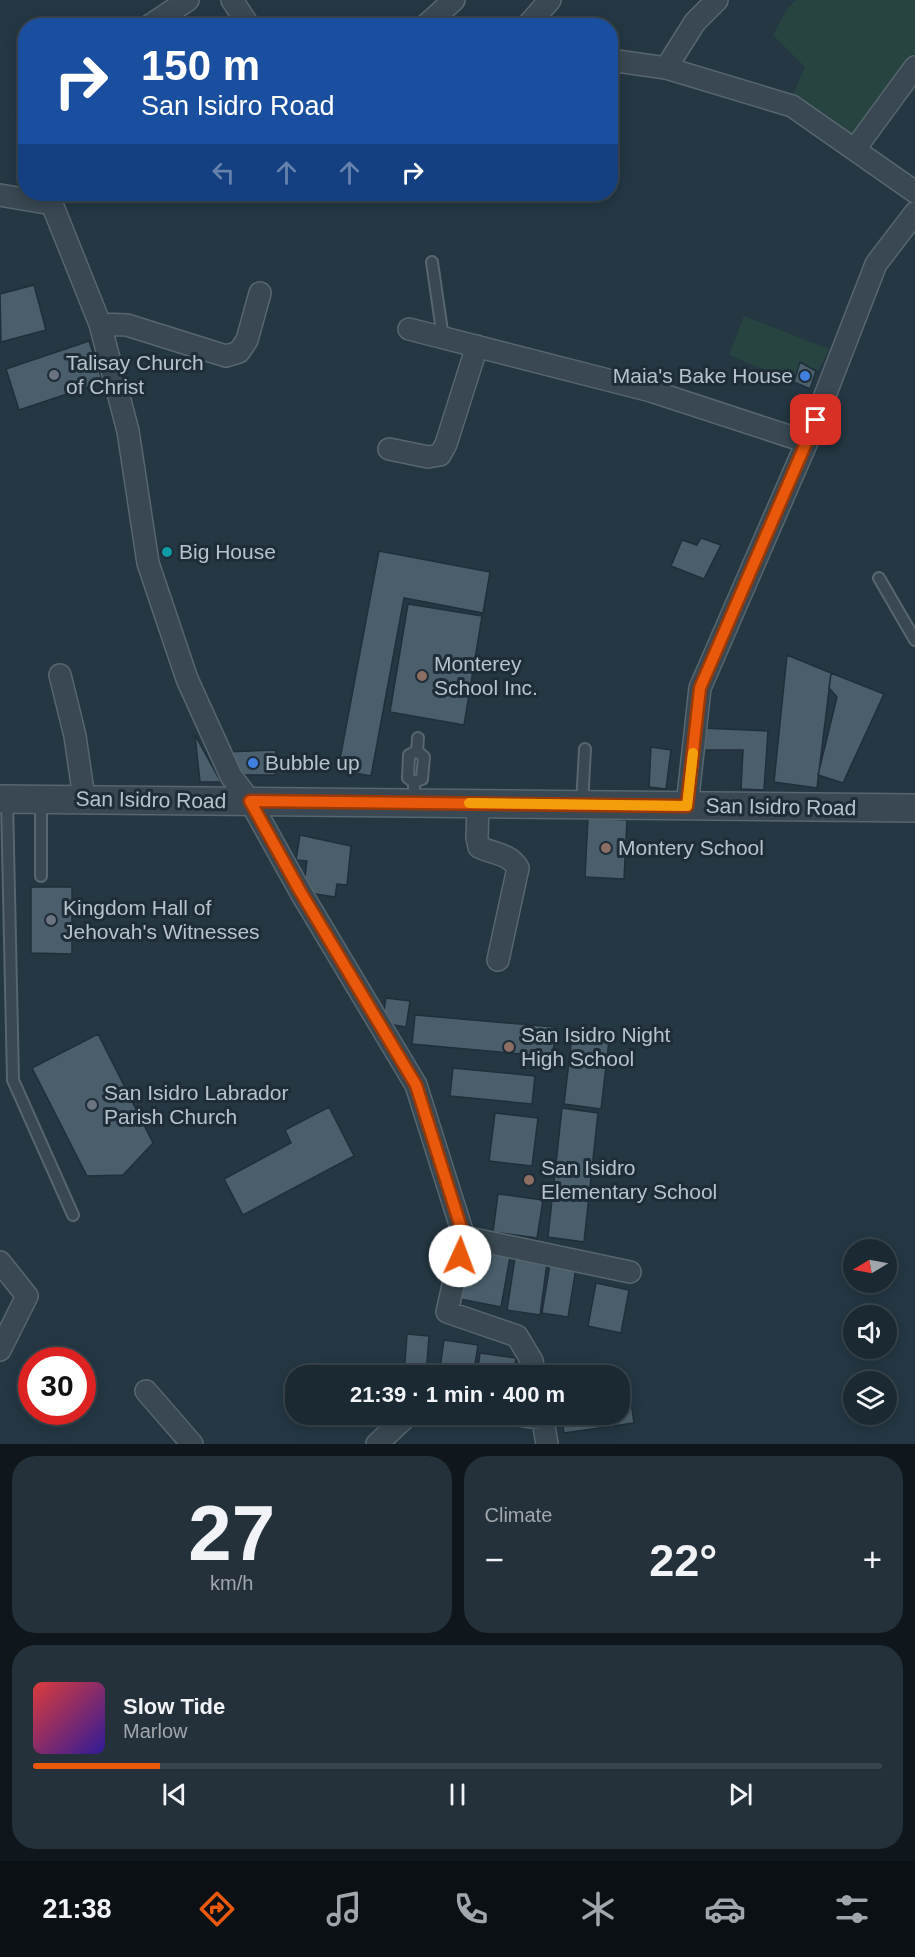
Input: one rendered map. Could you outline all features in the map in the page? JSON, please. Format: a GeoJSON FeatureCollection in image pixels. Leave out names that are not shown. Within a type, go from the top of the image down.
{"type":"FeatureCollection","features":[{"type":"Feature","properties":{"kind":"street"},"geometry":{"type":"LineString","coordinates":[[161,18],[188,0]]}},
{"type":"Feature","properties":{"kind":"street"},"geometry":{"type":"LineString","coordinates":[[232,0],[244,18]]}},
{"type":"Feature","properties":{"kind":"street"},"geometry":{"type":"LineString","coordinates":[[434,18],[454,0]]}},
{"type":"Feature","properties":{"kind":"street"},"geometry":{"type":"LineString","coordinates":[[534,18],[550,0]]}},
{"type":"Feature","properties":{"kind":"street"},"geometry":{"type":"LineString","coordinates":[[666,68],[695,22],[717,0]]}},
{"type":"Feature","properties":{"kind":"street"},"geometry":{"type":"LineString","coordinates":[[618,61],[666,68],[792,106],[915,192]]}},
{"type":"Feature","properties":{"kind":"street"},"geometry":{"type":"LineString","coordinates":[[855,149],[915,67]]}},
{"type":"Feature","properties":{"kind":"street"},"geometry":{"type":"LineString","coordinates":[[0,195],[18,196]]}},
{"type":"Feature","properties":{"kind":"street"},"geometry":{"type":"LineString","coordinates":[[56,201],[100,324],[128,431],[148,563],[187,679],[226,767],[250,801],[300,891],[416,1085],[464,1237],[447,1312],[517,1336],[533,1365]]}},
{"type":"Feature","properties":{"kind":"street"},"geometry":{"type":"LineString","coordinates":[[687,806],[700,688],[807,442],[876,264],[915,213]]}},
{"type":"Feature","properties":{"kind":"street"},"geometry":{"type":"LineString","coordinates":[[100,324],[127,325],[226,356],[239,352],[247,340],[260,293]]}},
{"type":"Feature","properties":{"kind":"street"},"geometry":{"type":"LineString","coordinates":[[409,329],[651,391],[807,442]]}},
{"type":"Feature","properties":{"kind":"street"},"geometry":{"type":"LineString","coordinates":[[389,449],[428,457],[440,455],[446,444],[477,346]]}},
{"type":"Feature","properties":{"kind":"street"},"geometry":{"type":"LineString","coordinates":[[60,675],[75,736],[84,798]]}},
{"type":"Feature","properties":{"kind":"street","name":"San Isidro Road"},"geometry":{"type":"LineString","coordinates":[[3,799],[250,801],[414,792],[478,803],[915,808]]}},
{"type":"Feature","properties":{"kind":"street"},"geometry":{"type":"LineString","coordinates":[[478,803],[479,847],[514,861],[518,868],[498,960]]}},
{"type":"Feature","properties":{"kind":"street"},"geometry":{"type":"LineString","coordinates":[[464,1237],[630,1272]]}},
{"type":"Feature","properties":{"kind":"street"},"geometry":{"type":"LineString","coordinates":[[0,1262],[27,1296],[0,1350]]}},
{"type":"Feature","properties":{"kind":"street"},"geometry":{"type":"LineString","coordinates":[[146,1391],[192,1444]]}},
{"type":"Feature","properties":{"kind":"street"},"geometry":{"type":"LineString","coordinates":[[377,1444],[397,1425]]}},
{"type":"Feature","properties":{"kind":"street"},"geometry":{"type":"LineString","coordinates":[[544,1425],[547,1444]]}},
{"type":"Feature","properties":{"kind":"lane"},"geometry":{"type":"LineString","coordinates":[[432,262],[443,338]]}},
{"type":"Feature","properties":{"kind":"lane"},"geometry":{"type":"LineString","coordinates":[[879,578],[915,640]]}},
{"type":"Feature","properties":{"kind":"lane"},"geometry":{"type":"LineString","coordinates":[[414,792],[423,775],[424,757],[417,751],[418,738]]}},
{"type":"Feature","properties":{"kind":"lane"},"geometry":{"type":"LineString","coordinates":[[582,805],[585,749]]}},
{"type":"Feature","properties":{"kind":"lane"},"geometry":{"type":"LineString","coordinates":[[3,799],[13,1080],[73,1215]]}},
{"type":"Feature","properties":{"kind":"lane"},"geometry":{"type":"LineString","coordinates":[[41,799],[41,876]]}},
{"type":"Feature","properties":{"kind":"green space"},"geometry":{"type":"Polygon","coordinates":[[[796,0],[915,0],[915,57],[853,142],[788,105],[805,67],[773,35],[787,9],[796,0]]]}},
{"type":"Feature","properties":{"kind":"green space"},"geometry":{"type":"Polygon","coordinates":[[[744,316],[829,349],[818,371],[800,362],[794,382],[729,355],[744,316]]]}},
{"type":"Feature","properties":{"kind":"building"},"geometry":{"type":"Polygon","coordinates":[[[34,285],[46,330],[1,342],[0,294],[34,285]]]}},
{"type":"Feature","properties":{"kind":"building","name":"Talisay Church of Christ"},"geometry":{"type":"Polygon","coordinates":[[[89,341],[103,382],[19,410],[6,369],[89,341]]]}},
{"type":"Feature","properties":{"kind":"building","name":"Maia's Bake House"},"geometry":{"type":"Polygon","coordinates":[[[800,362],[816,371],[810,389],[794,382],[800,362]]]}},
{"type":"Feature","properties":{"kind":"building"},"geometry":{"type":"Polygon","coordinates":[[[701,538],[721,545],[704,579],[671,566],[682,540],[697,545],[701,538]]]}},
{"type":"Feature","properties":{"kind":"building"},"geometry":{"type":"Polygon","coordinates":[[[379,551],[490,572],[483,613],[404,598],[371,776],[338,770],[379,551]]]}},
{"type":"Feature","properties":{"kind":"building"},"geometry":{"type":"Polygon","coordinates":[[[408,604],[482,616],[464,725],[390,712],[408,604]]]}},
{"type":"Feature","properties":{"kind":"building"},"geometry":{"type":"Polygon","coordinates":[[[787,655],[831,673],[817,788],[774,782],[787,655]]]}},
{"type":"Feature","properties":{"kind":"building"},"geometry":{"type":"Polygon","coordinates":[[[831,673],[884,694],[843,783],[818,775],[837,697],[829,688],[831,673]]]}},
{"type":"Feature","properties":{"kind":"building"},"geometry":{"type":"Polygon","coordinates":[[[702,728],[768,731],[764,790],[741,789],[743,750],[704,750],[702,728]]]}},
{"type":"Feature","properties":{"kind":"building"},"geometry":{"type":"Polygon","coordinates":[[[195,735],[221,782],[200,782],[195,735]]]}},
{"type":"Feature","properties":{"kind":"building"},"geometry":{"type":"Polygon","coordinates":[[[651,747],[671,750],[666,789],[649,787],[651,747]]]}},
{"type":"Feature","properties":{"kind":"building","name":"Bubble up"},"geometry":{"type":"Polygon","coordinates":[[[276,750],[275,775],[237,775],[225,752],[276,750]]]}},
{"type":"Feature","properties":{"kind":"building","name":"Montery School"},"geometry":{"type":"Polygon","coordinates":[[[588,818],[627,820],[624,879],[585,877],[588,818]]]}},
{"type":"Feature","properties":{"kind":"building"},"geometry":{"type":"Polygon","coordinates":[[[300,835],[351,846],[347,885],[337,884],[335,897],[303,892],[307,861],[296,860],[300,835]]]}},
{"type":"Feature","properties":{"kind":"building","name":"Kingdom Hall of Jehovah's Witnesses"},"geometry":{"type":"Polygon","coordinates":[[[31,887],[72,887],[72,954],[31,953],[31,887]]]}},
{"type":"Feature","properties":{"kind":"building"},"geometry":{"type":"Polygon","coordinates":[[[386,998],[410,1001],[406,1027],[382,1023],[386,998]]]}},
{"type":"Feature","properties":{"kind":"building"},"geometry":{"type":"Polygon","coordinates":[[[415,1015],[555,1027],[553,1057],[412,1044],[415,1015]]]}},
{"type":"Feature","properties":{"kind":"building"},"geometry":{"type":"Polygon","coordinates":[[[573,1028],[610,1032],[601,1109],[564,1104],[573,1028]]]}},
{"type":"Feature","properties":{"kind":"building","name":"San Isidro Labrador Parish Church"},"geometry":{"type":"Polygon","coordinates":[[[98,1034],[153,1143],[123,1175],[87,1176],[32,1068],[98,1034]]]}},
{"type":"Feature","properties":{"kind":"building"},"geometry":{"type":"Polygon","coordinates":[[[453,1068],[535,1076],[532,1104],[450,1096],[453,1068]]]}},
{"type":"Feature","properties":{"kind":"building"},"geometry":{"type":"Polygon","coordinates":[[[329,1107],[354,1156],[243,1215],[224,1179],[291,1143],[285,1130],[329,1107]]]}},
{"type":"Feature","properties":{"kind":"building"},"geometry":{"type":"Polygon","coordinates":[[[562,1108],[598,1113],[584,1242],[548,1237],[562,1108]]]}},
{"type":"Feature","properties":{"kind":"building"},"geometry":{"type":"Polygon","coordinates":[[[495,1113],[538,1118],[532,1166],[489,1161],[495,1113]]]}},
{"type":"Feature","properties":{"kind":"building"},"geometry":{"type":"Polygon","coordinates":[[[498,1194],[543,1200],[537,1238],[493,1232],[498,1194]]]}},
{"type":"Feature","properties":{"kind":"building"},"geometry":{"type":"Polygon","coordinates":[[[469,1249],[510,1257],[501,1307],[460,1299],[469,1249]]]}},
{"type":"Feature","properties":{"kind":"building"},"geometry":{"type":"Polygon","coordinates":[[[515,1258],[547,1263],[540,1315],[507,1310],[515,1258]]]}},
{"type":"Feature","properties":{"kind":"building"},"geometry":{"type":"Polygon","coordinates":[[[550,1264],[576,1268],[568,1317],[542,1313],[550,1264]]]}},
{"type":"Feature","properties":{"kind":"building"},"geometry":{"type":"Polygon","coordinates":[[[596,1283],[629,1290],[621,1333],[588,1326],[596,1283]]]}},
{"type":"Feature","properties":{"kind":"building"},"geometry":{"type":"Polygon","coordinates":[[[407,1334],[429,1336],[427,1365],[405,1365],[407,1334]]]}},
{"type":"Feature","properties":{"kind":"building"},"geometry":{"type":"Polygon","coordinates":[[[444,1340],[478,1345],[475,1365],[441,1365],[444,1340]]]}},
{"type":"Feature","properties":{"kind":"building"},"geometry":{"type":"Polygon","coordinates":[[[480,1353],[516,1358],[515,1365],[478,1365],[480,1353]]]}},
{"type":"Feature","properties":{"kind":"building"},"geometry":{"type":"Polygon","coordinates":[[[630,1396],[634,1423],[630,1424],[630,1396]]]}},
{"type":"Feature","properties":{"kind":"building"},"geometry":{"type":"Polygon","coordinates":[[[563,1425],[620,1425],[564,1433],[563,1425]]]}},
{"type":"Feature","properties":{"kind":"slow traffic"},"geometry":{"type":"LineString","coordinates":[[469,803],[687,806],[693,753]]}},
{"type":"Feature","properties":{"kind":"place","name":"Talisay Church of Christ"},"geometry":{"type":"Point","coordinates":[54,375]}},
{"type":"Feature","properties":{"kind":"place","name":"Maia's Bake House"},"geometry":{"type":"Point","coordinates":[805,376]}},
{"type":"Feature","properties":{"kind":"place","name":"Big House"},"geometry":{"type":"Point","coordinates":[167,552]}},
{"type":"Feature","properties":{"kind":"place","name":"Monterey School Inc."},"geometry":{"type":"Point","coordinates":[422,676]}},
{"type":"Feature","properties":{"kind":"place","name":"Bubble up"},"geometry":{"type":"Point","coordinates":[253,763]}},
{"type":"Feature","properties":{"kind":"place","name":"Montery School"},"geometry":{"type":"Point","coordinates":[606,848]}},
{"type":"Feature","properties":{"kind":"place","name":"Kingdom Hall of Jehovah's Witnesses"},"geometry":{"type":"Point","coordinates":[51,920]}},
{"type":"Feature","properties":{"kind":"place","name":"San Isidro Night High School"},"geometry":{"type":"Point","coordinates":[509,1047]}},
{"type":"Feature","properties":{"kind":"place","name":"San Isidro Labrador Parish Church"},"geometry":{"type":"Point","coordinates":[92,1105]}},
{"type":"Feature","properties":{"kind":"place","name":"San Isidro Elementary School"},"geometry":{"type":"Point","coordinates":[529,1180]}},
{"type":"Feature","properties":{"kind":"route"},"geometry":{"type":"LineString","coordinates":[[460,1256],[464,1237],[416,1085],[300,891],[250,801],[687,806],[700,688],[816,420]]}}]}
